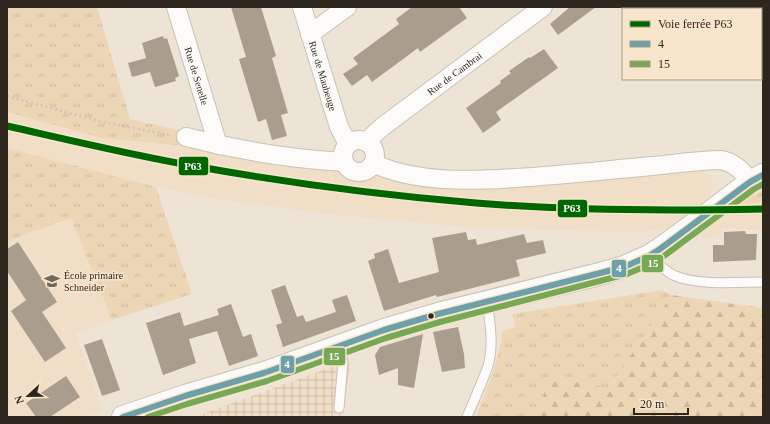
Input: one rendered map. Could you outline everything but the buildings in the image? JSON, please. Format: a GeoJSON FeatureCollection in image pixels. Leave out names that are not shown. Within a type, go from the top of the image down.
{"type":"FeatureCollection","features":[{"type":"Feature","properties":{"kind":"street","name":"Rue de Senelle"},"geometry":{"type":"LineString","coordinates":[[176,7],[218,145]]}},
{"type":"Feature","properties":{"kind":"street","name":"Rue de Maubeuge"},"geometry":{"type":"LineString","coordinates":[[302,7],[339,128],[348,144]]}},
{"type":"Feature","properties":{"kind":"street"},"geometry":{"type":"LineString","coordinates":[[310,34],[347,7]]}},
{"type":"Feature","properties":{"kind":"street","name":"Rue de Cambrai"},"geometry":{"type":"LineString","coordinates":[[366,142],[382,127],[543,7]]}},
{"type":"Feature","properties":{"kind":"street"},"geometry":{"type":"LineString","coordinates":[[186,137],[218,145],[312,160],[344,162]]}},
{"type":"Feature","properties":{"kind":"street"},"geometry":{"type":"LineString","coordinates":[[355,140],[366,142],[374,151],[375,155],[373,163],[366,170],[358,172],[349,169],[344,162],[343,154],[345,147],[355,140]]}},
{"type":"Feature","properties":{"kind":"street"},"geometry":{"type":"LineString","coordinates":[[123,417],[185,396],[264,373],[431,316],[611,271],[649,256],[757,178],[729,162],[722,160],[484,180],[418,176],[389,171],[373,163]]}},
{"type":"Feature","properties":{"kind":"street"},"geometry":{"type":"LineString","coordinates":[[163,417],[264,373]]}},
{"type":"Feature","properties":{"kind":"lane"},"geometry":{"type":"LineString","coordinates":[[649,256],[664,270],[682,278],[704,281],[763,282]]}},
{"type":"Feature","properties":{"kind":"lane"},"geometry":{"type":"LineString","coordinates":[[467,417],[490,355],[488,301]]}},
{"type":"Feature","properties":{"kind":"lane"},"geometry":{"type":"LineString","coordinates":[[339,408],[342,362],[340,346]]}},
{"type":"Feature","properties":{"kind":"path"},"geometry":{"type":"LineString","coordinates":[[7,96],[102,122],[186,137]]}},
{"type":"Feature","properties":{"kind":"shaded area"},"geometry":{"type":"Polygon","coordinates":[[[7,100],[231,153],[390,178],[701,169],[713,179],[713,189],[709,199],[750,200],[763,194],[763,231],[721,228],[721,237],[703,238],[706,227],[687,226],[636,232],[465,227],[336,215],[209,198],[7,152],[7,100]]]}},
{"type":"Feature","properties":{"kind":"shaded area","name":"École primaire Schneider"},"geometry":{"type":"Polygon","coordinates":[[[71,218],[112,320],[76,334],[103,411],[86,417],[7,417],[7,241],[71,218]]]}},
{"type":"Feature","properties":{"kind":"shaded area"},"geometry":{"type":"Polygon","coordinates":[[[350,361],[343,417],[194,417],[326,369],[350,361]]]}},
{"type":"Feature","properties":{"kind":"green space"},"geometry":{"type":"Polygon","coordinates":[[[7,7],[97,7],[130,119],[192,133],[187,146],[102,138],[7,112],[7,7]]]}},
{"type":"Feature","properties":{"kind":"green space"},"geometry":{"type":"Polygon","coordinates":[[[7,148],[156,187],[192,294],[112,320],[71,218],[7,241],[7,148]]]}},
{"type":"Feature","properties":{"kind":"green space"},"geometry":{"type":"Polygon","coordinates":[[[763,191],[763,202],[735,205],[760,192],[763,191]]]}},
{"type":"Feature","properties":{"kind":"green space"},"geometry":{"type":"Polygon","coordinates":[[[662,290],[672,295],[608,389],[546,377],[541,417],[476,417],[496,363],[502,331],[516,327],[512,314],[662,290]]]}},
{"type":"Feature","properties":{"kind":"green space"},"geometry":{"type":"Polygon","coordinates":[[[672,295],[763,308],[763,417],[541,417],[546,377],[608,388],[672,295]]]}},
{"type":"Feature","properties":{"kind":"rail line","name":"P63"},"geometry":{"type":"LineString","coordinates":[[7,126],[170,162],[299,183],[405,196],[547,208],[655,210],[763,209]]}},
{"type":"Feature","properties":{"kind":"transit line","name":"4"},"geometry":{"type":"LineString","coordinates":[[123,417],[185,396],[264,373],[384,330],[438,314],[624,267],[649,256],[660,249],[750,182],[763,175]]}},
{"type":"Feature","properties":{"kind":"transit line","name":"15"},"geometry":{"type":"LineString","coordinates":[[148,417],[267,381],[386,338],[440,322],[627,274],[653,263],[664,256],[754,189],[763,184]]}},
{"type":"Feature","properties":{"kind":"place","name":"École primaire Schneider"},"geometry":{"type":"Point","coordinates":[52,281]}}]}
